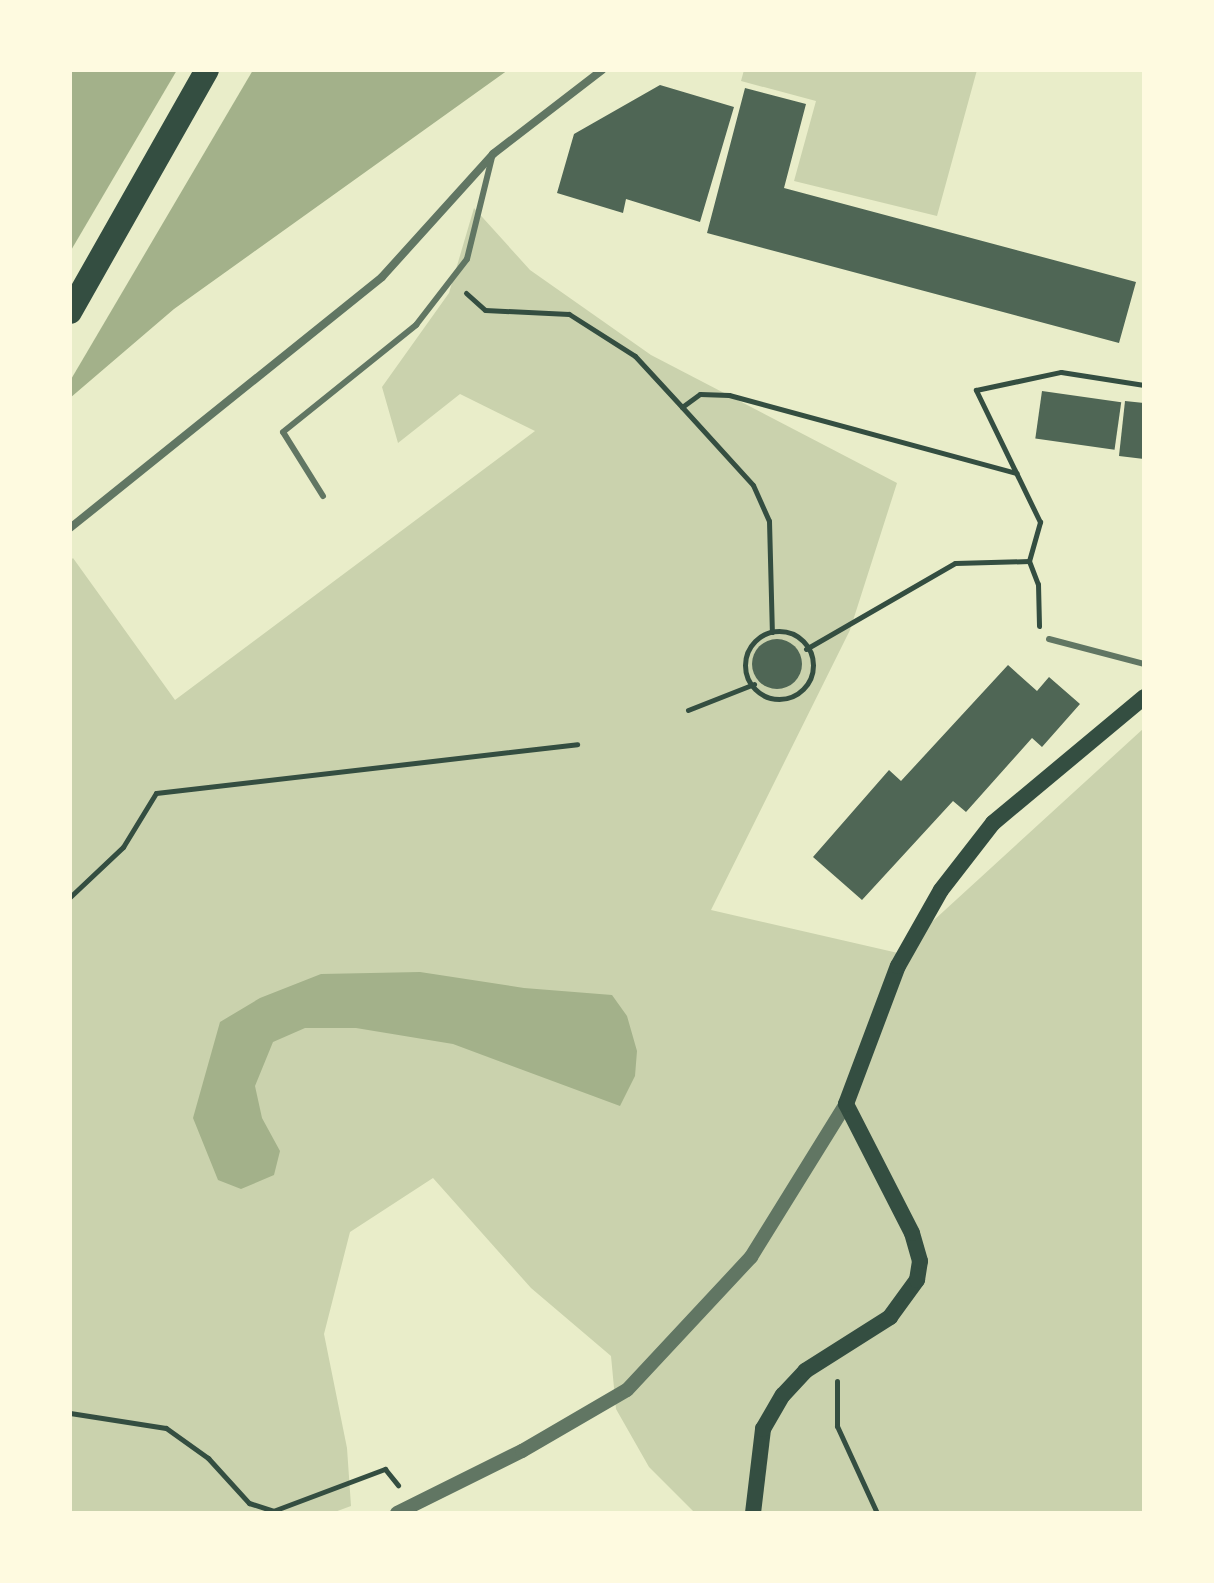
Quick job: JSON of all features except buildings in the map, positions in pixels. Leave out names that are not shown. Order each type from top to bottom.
[{"type":"highway","points":[[70,312],[207,70]]},
{"type":"main road","points":[[753,1513],[763,1429],[783,1395],[805,1371],[890,1317],[917,1280],[920,1261],[912,1233],[846,1104],[898,966],[941,890],[993,823],[1144,697]]},
{"type":"street","points":[[70,528],[382,277],[493,154],[602,70]]},
{"type":"street","points":[[397,1513],[627,1390],[751,1257],[846,1104]]},
{"type":"lane","points":[[323,496],[283,432],[416,325],[467,259],[493,154]]},
{"type":"lane","points":[[1049,639],[1144,664]]},
{"type":"path","points":[[451,279],[485,310],[569,314],[611,337],[682,407],[753,485],[769,521],[772,632]]},
{"type":"path","points":[[1035,621],[1038,584],[1029,561],[1040,522],[976,390],[1061,372],[1144,385]]},
{"type":"path","points":[[682,407],[700,394],[729,395],[1017,473]]},
{"type":"path","points":[[806,649],[955,563],[1029,561]]},
{"type":"path","points":[[772,632],[798,637],[806,649],[812,671],[799,693],[775,700],[746,675],[746,653],[772,632]]},
{"type":"path","points":[[688,710],[754,684]]},
{"type":"path","points":[[70,897],[123,847],[156,793],[577,744]]},
{"type":"path","points":[[841,1366],[834,1391],[837,1426],[877,1513]]},
{"type":"path","points":[[70,1413],[166,1428],[208,1458],[249,1503],[273,1511],[385,1469],[414,1505]]},
{"type":"shaded area","points":[[70,70],[508,70],[174,309],[70,398]]},
{"type":"shaded area","points":[[744,70],[977,70],[937,216],[794,181],[816,101],[741,81]]},
{"type":"shaded area","points":[[474,208],[530,270],[651,355],[897,483],[850,630],[711,910],[898,953],[1144,728],[1144,1513],[695,1513],[649,1467],[616,1409],[611,1356],[531,1288],[433,1178],[350,1232],[324,1334],[347,1448],[351,1506],[332,1513],[70,1513],[70,561],[73,558],[175,700],[535,431],[460,394],[398,443],[382,387],[449,293]]},
{"type":"shaded area","points":[[420,972],[524,988],[612,995],[627,1016],[637,1051],[635,1076],[620,1106],[453,1044],[356,1028],[305,1028],[273,1042],[255,1086],[262,1118],[280,1151],[274,1175],[241,1189],[218,1180],[193,1118],[220,1022],[260,998],[321,974]]},
{"type":"pier","points":[[177,70],[253,70],[70,381],[70,252]]}]
